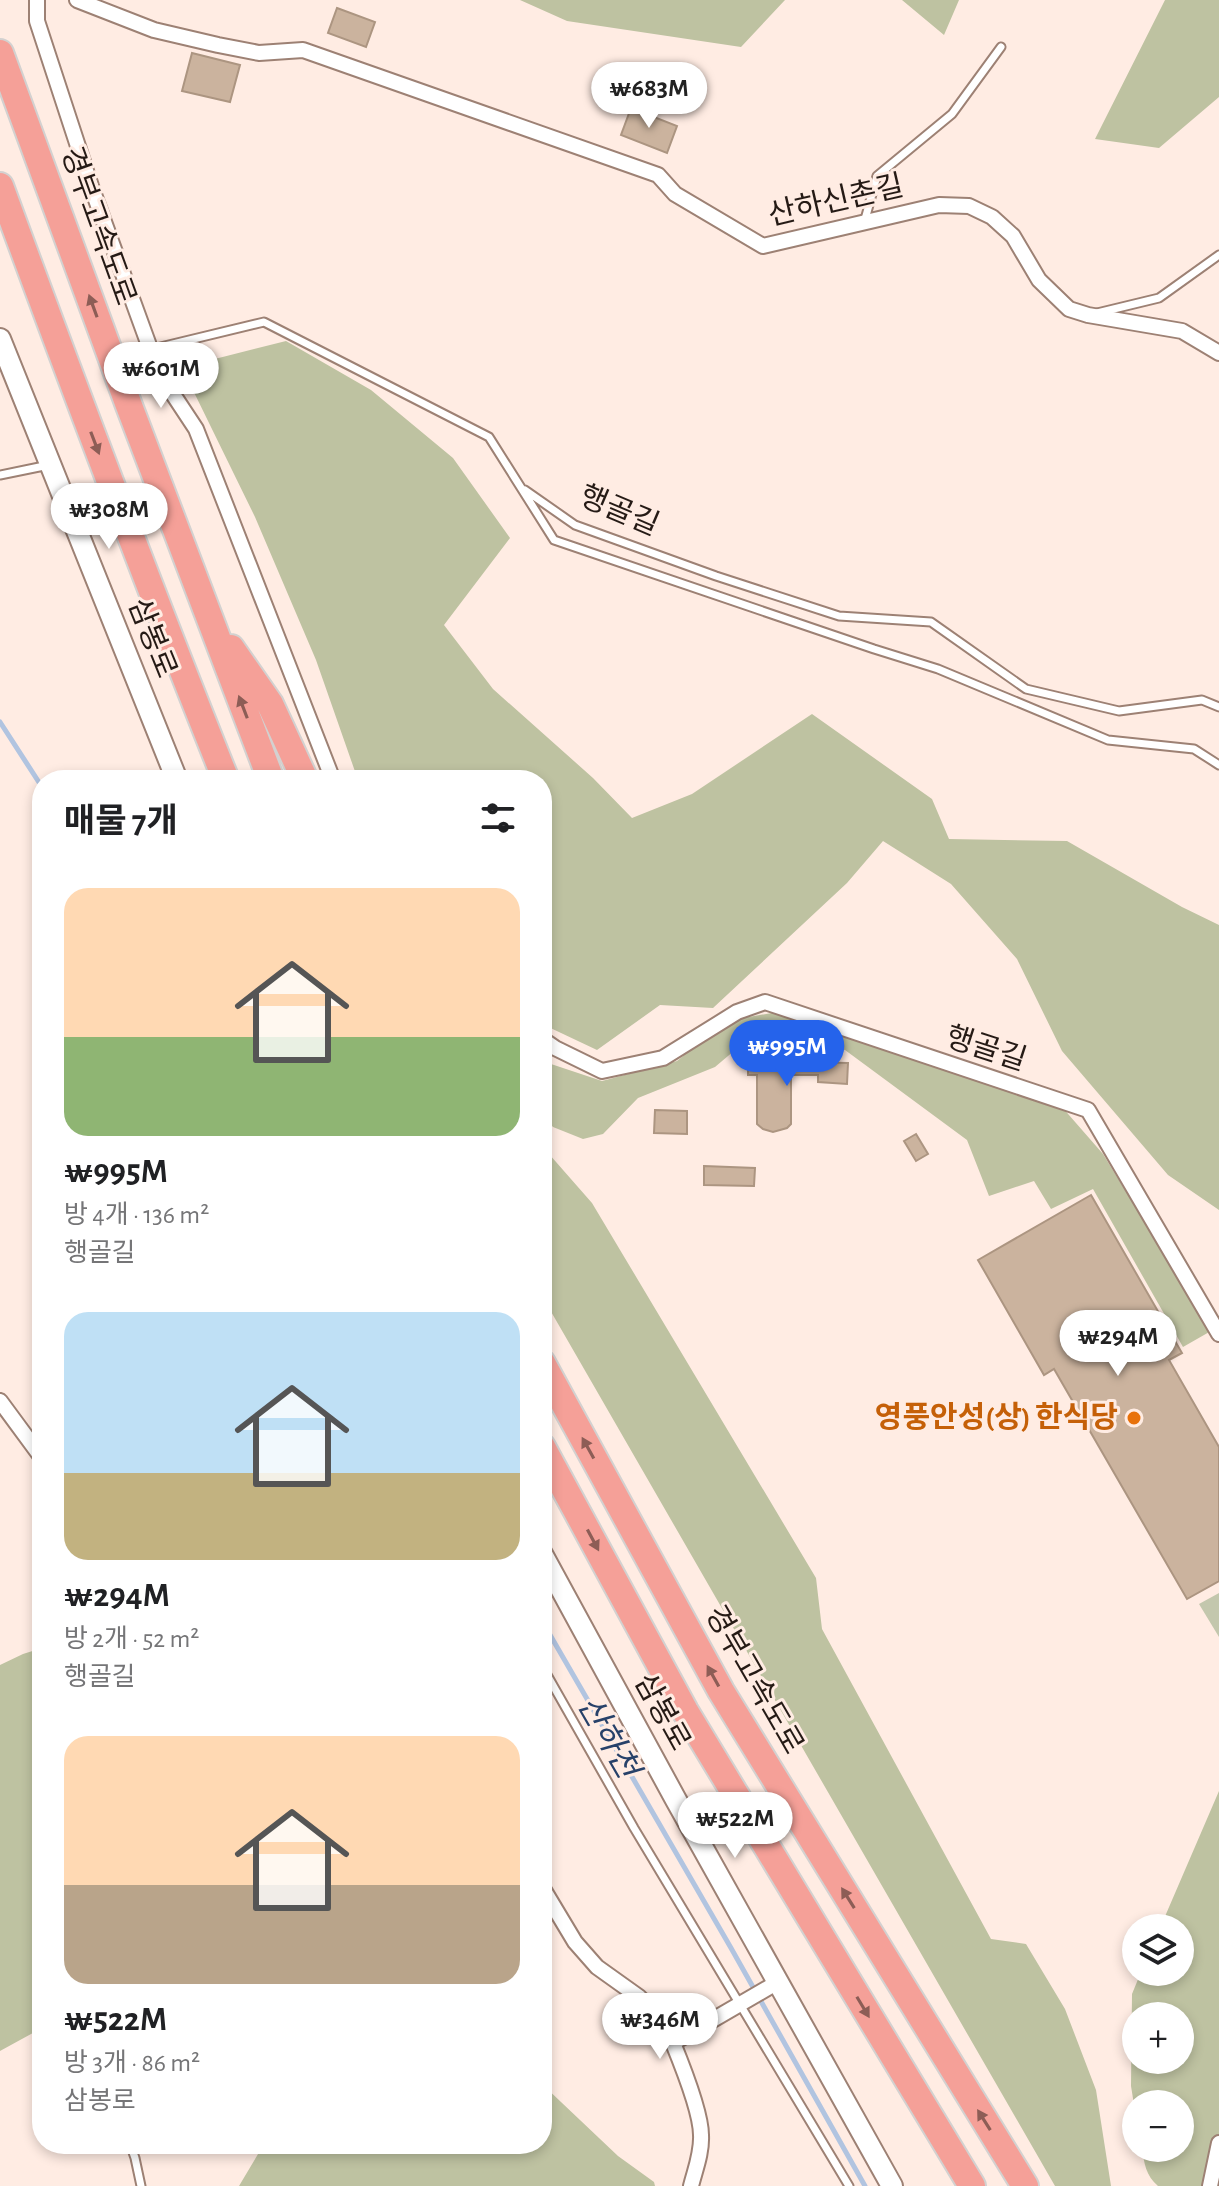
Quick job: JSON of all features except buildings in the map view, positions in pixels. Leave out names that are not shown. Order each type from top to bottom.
[{"type":"highway","name":"경부고속도로","points":[[0,53],[206,613],[267,770]]},
{"type":"highway","points":[[0,186],[114,495],[222,770]]},
{"type":"highway","points":[[206,613],[270,704],[300,770]]},
{"type":"highway","name":"경부고속도로","points":[[552,1381],[721,1691],[1025,2186]]},
{"type":"highway","points":[[552,1465],[685,1711],[972,2186]]},
{"type":"main road","name":"삼봉로","points":[[0,339],[173,770]]},
{"type":"main road","name":"삼봉로","points":[[552,1572],[892,2186]]},
{"type":"street","points":[[37,0],[37,21],[76,141],[159,373],[196,429],[329,770]]},
{"type":"street","name":"산하신촌길","points":[[77,0],[154,30],[218,45],[259,53],[303,50],[658,175],[675,194],[763,246],[939,205],[969,206],[992,217],[1013,236],[1039,280],[1069,309],[1182,331],[1219,353]]},
{"type":"street","name":"행골길","points":[[552,1046],[602,1071],[663,1058],[737,1012],[765,1002],[1088,1110],[1219,1334]]},
{"type":"street","points":[[0,1401],[32,1444]]},
{"type":"street","points":[[552,1904],[575,1942],[597,1967],[652,2010],[673,2043],[701,2125],[699,2157],[691,2186]]},
{"type":"street","points":[[673,2043],[778,1982]]},
{"type":"street","points":[[1210,2186],[1219,2143]]},
{"type":"lane","points":[[864,223],[877,176],[952,114],[1001,47]]},
{"type":"lane","points":[[1088,315],[1159,298],[1219,255]]},
{"type":"lane","name":"행골길","points":[[152,349],[264,322],[489,437],[520,486],[575,525],[730,581],[839,616],[931,622],[1026,689],[1119,711],[1202,700],[1219,707]]},
{"type":"lane","points":[[0,475],[50,465]]},
{"type":"lane","points":[[520,486],[554,540],[938,669],[1108,740],[1194,749],[1219,765]]},
{"type":"lane","points":[[552,1683],[849,2186]]},
{"type":"lane","points":[[134,2154],[141,2186]]},
{"type":"green space","points":[[520,0],[785,0],[741,47],[567,21]]},
{"type":"green space","points":[[902,0],[959,0],[944,35]]},
{"type":"green space","points":[[1165,0],[1219,0],[1219,97],[1159,148],[1095,139]]},
{"type":"green space","points":[[286,341],[371,390],[453,458],[510,538],[444,625],[493,689],[593,778],[632,818],[692,794],[812,714],[932,799],[949,839],[1067,841],[1219,925],[1219,1210],[1168,1175],[1062,1051],[1017,959],[951,884],[883,841],[847,883],[713,1008],[660,1005],[597,1050],[552,1029],[552,770],[354,770],[316,660],[255,517],[187,378],[203,362]]},
{"type":"green space","points":[[783,1011],[1062,1107],[1103,1154],[1211,1331],[1183,1347],[1093,1189],[1051,1209],[1034,1181],[989,1196],[967,1140],[845,1050],[754,1034],[715,1067],[638,1098],[603,1134],[583,1139],[552,1126],[552,1064],[602,1081],[677,1061],[737,1012],[737,1019]]},
{"type":"green space","points":[[552,1157],[592,1203],[816,1578],[822,1629],[991,1939],[1026,1944],[1065,2009],[1096,2090],[1111,2186],[1055,2186],[552,1313]]},
{"type":"green space","points":[[1219,1593],[1219,1637],[1199,1604]]},
{"type":"green space","points":[[32,1651],[32,2033],[0,2051],[0,1665]]},
{"type":"green space","points":[[1219,1791],[1219,2186],[1158,2186],[1151,2178],[1145,2162],[1194,2162],[1194,2090],[1132,2090],[1131,2074],[1194,2074],[1194,2002],[1132,2002],[1135,1986],[1194,1986],[1194,1914],[1166,1914]]},
{"type":"green space","points":[[552,2093],[618,2156],[654,2182],[655,2186],[239,2186],[258,2154],[552,2154]]},
{"type":"waterway","name":"산하천","points":[[0,722],[32,772]]},
{"type":"waterway","name":"산하천","points":[[552,1638],[865,2186]]},
{"type":"place","name":"영풍안성(상) 한식당","points":[[1134,1418]]}]
